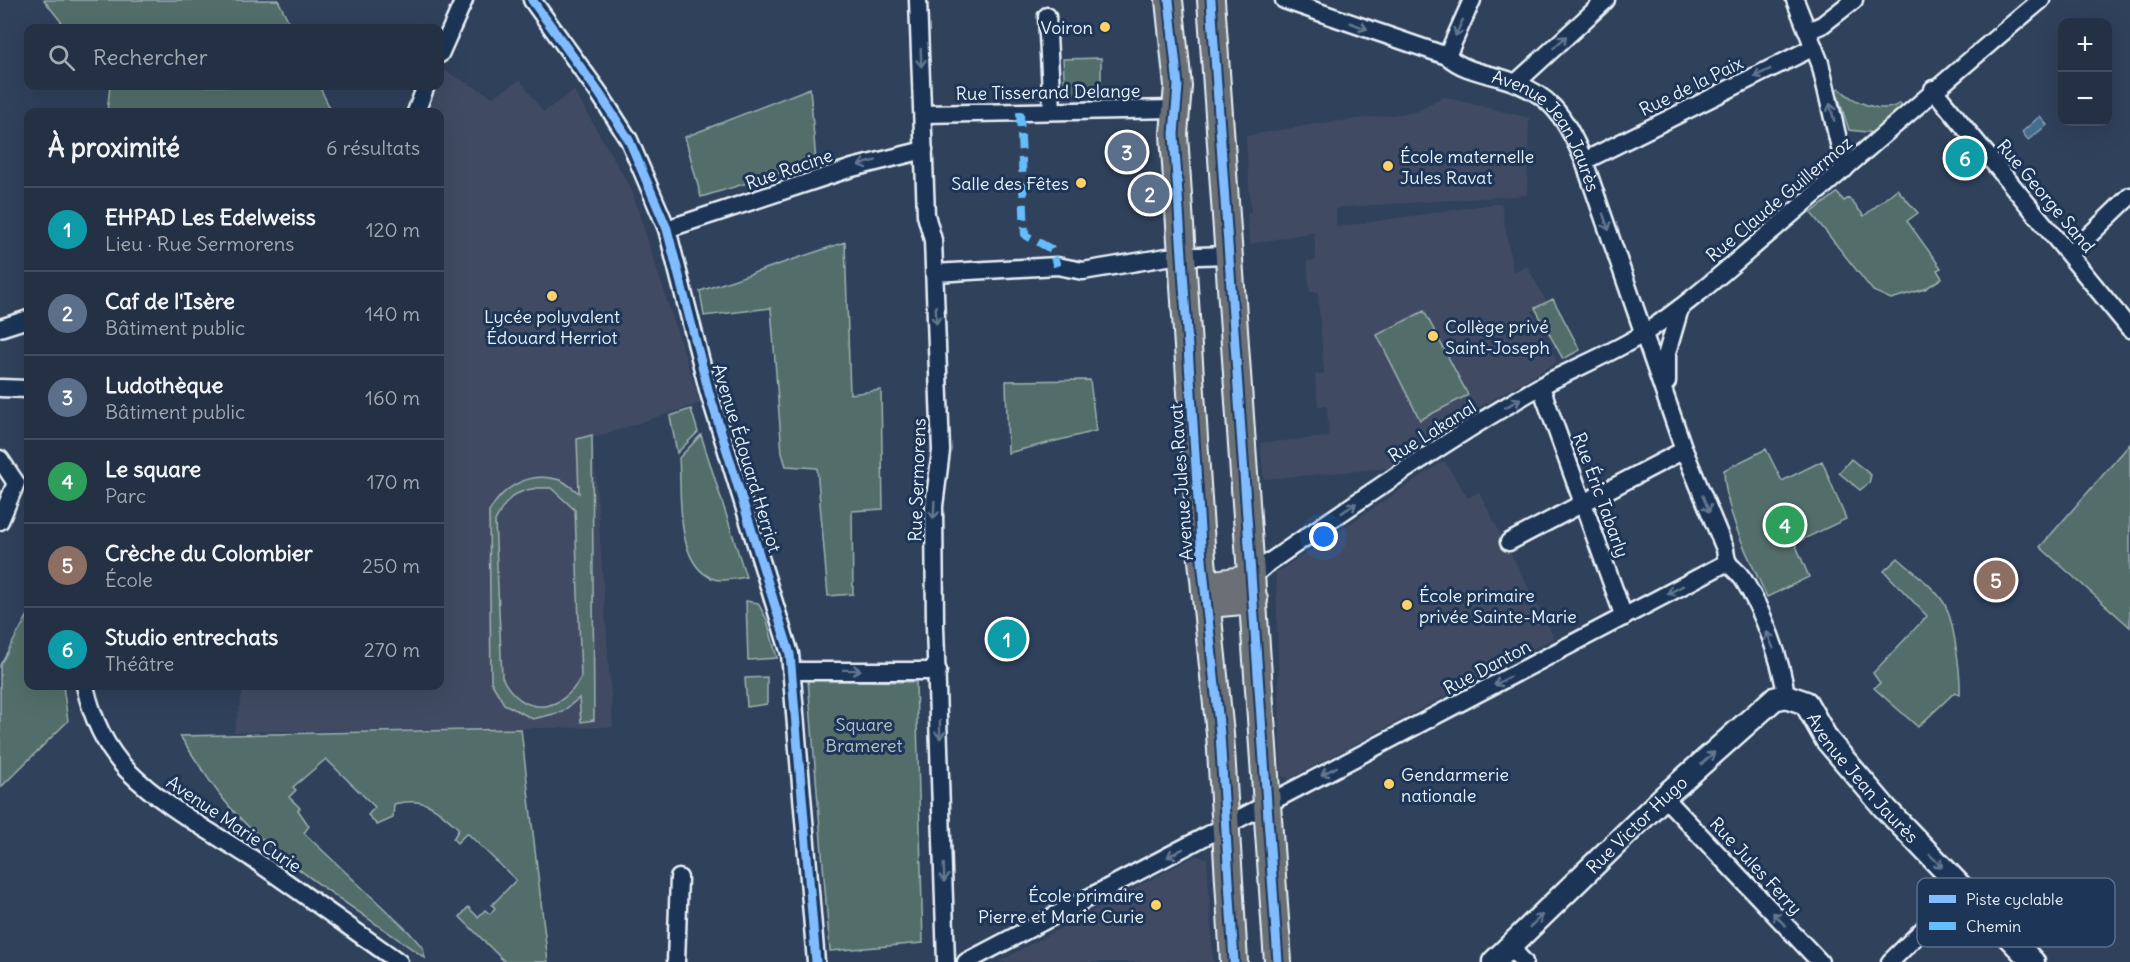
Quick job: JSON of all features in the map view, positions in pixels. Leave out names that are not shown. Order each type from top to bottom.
[{"type":"main road","name":"Avenue Jules Ravat","points":[[1171,2],[1178,86],[1174,109],[1202,560],[1208,595],[1234,962]]},
{"type":"main road","points":[[1208,6],[1229,255],[1278,962]]},
{"type":"main road","points":[[1208,595],[1252,589]]},
{"type":"main road","name":"Rue Victor Hugo","points":[[1509,957],[1664,796],[1774,699],[1786,696]]},
{"type":"main road","name":"Avenue Jean Jaurès","points":[[1786,696],[1806,703],[1827,740],[1885,808],[1953,878]]},
{"type":"main road","name":"Avenue Jean Jaurès","points":[[2019,947],[2033,962]]},
{"type":"street","points":[[444,45],[464,0]]},
{"type":"street","name":"Avenue Édouard Herriot","points":[[532,0],[599,93],[629,140],[667,229],[709,393],[772,595],[793,671],[816,962]]},
{"type":"street","name":"Rue Sermorens","points":[[918,0],[926,215],[933,240],[935,273],[940,451],[934,506],[935,626],[939,671],[946,962]]},
{"type":"street","name":"Avenue Jean Jaurès","points":[[1284,0],[1305,5],[1447,56],[1460,67],[1517,82],[1537,93],[1558,109],[1570,128],[1584,161],[1646,333],[1684,450],[1725,549],[1726,563],[1743,579],[1761,616],[1784,678],[1786,696]]},
{"type":"street","points":[[1447,56],[1472,0]]},
{"type":"street","points":[[1517,82],[1606,0]]},
{"type":"street","points":[[1795,0],[1811,39],[1845,169]]},
{"type":"street","name":"Rue de la Paix","points":[[1584,161],[1811,39],[1822,25],[1854,0]]},
{"type":"street","name":"Rue Claude Guillermoz","points":[[1646,333],[1680,308],[1919,107],[1933,89],[1951,77],[2030,3]]},
{"type":"street","points":[[1047,16],[1052,111]]},
{"type":"street","name":"Rue George Sand","points":[[1933,89],[2130,328]]},
{"type":"street","points":[[418,108],[424,90]]},
{"type":"street","name":"Rue Tisserand Delange","points":[[923,114],[1174,109]]},
{"type":"street","name":"Rue Racine","points":[[667,229],[852,168],[924,150]]},
{"type":"street","points":[[2070,254],[2130,196]]},
{"type":"street","points":[[935,273],[1057,266],[1083,271],[1184,257],[1229,255]]},
{"type":"street","name":"Avenue Jean Jaurès","points":[[1669,404],[1667,353],[1680,308]]},
{"type":"street","points":[[0,327],[24,320]]},
{"type":"street","name":"Rue Lakanal","points":[[1252,589],[1268,562],[1368,495],[1541,387],[1646,333]]},
{"type":"street","name":"Rue Éric Tabarly","points":[[1541,387],[1624,617]]},
{"type":"street","points":[[0,388],[24,389]]},
{"type":"street","points":[[1509,542],[1684,450]]},
{"type":"street","points":[[0,459],[16,483],[0,521]]},
{"type":"street","name":"Rue Danton","points":[[966,962],[1726,563]]},
{"type":"street","points":[[793,671],[939,671]]},
{"type":"street","name":"Avenue Marie Curie","points":[[87,690],[90,710],[105,742],[126,769],[158,798],[255,861],[399,962]]},
{"type":"street","name":"Rue Jules Ferry","points":[[1664,796],[1820,962]]},
{"type":"street","points":[[676,962],[679,878]]},
{"type":"street","points":[[1890,962],[1917,935]]},
{"type":"shaded area","name":"Lycée polyvalent Édouard Herriot","points":[[444,71],[493,97],[520,80],[543,112],[574,91],[631,189],[700,403],[593,438],[613,727],[234,732],[243,690],[444,690],[444,108],[430,108],[436,90],[444,90]]},
{"type":"shaded area","name":"Collège privé Saint-Joseph","points":[[1444,97],[1529,118],[1527,195],[1343,207],[1336,209],[1336,227],[1501,203],[1513,272],[1527,266],[1547,303],[1532,311],[1557,362],[1465,415],[1389,468],[1264,479],[1260,443],[1329,437],[1327,406],[1318,406],[1315,375],[1324,373],[1318,292],[1310,292],[1307,261],[1316,260],[1314,232],[1250,244],[1247,214],[1251,213],[1246,136],[1316,124],[1416,112]]},
{"type":"shaded area","points":[[2040,116],[2047,125],[2028,140],[2022,132]]},
{"type":"shaded area","name":"École primaire privée Sainte-Marie","points":[[1444,461],[1468,498],[1479,492],[1554,638],[1289,779],[1281,775],[1276,573]]},
{"type":"shaded area","name":"École primaire Pierre et Marie Curie","points":[[1195,856],[1207,858],[1213,962],[998,962]]},
{"type":"green space","points":[[44,0],[278,0],[290,24],[63,24]]},
{"type":"green space","points":[[1101,58],[1101,94],[1065,94],[1063,59]]},
{"type":"green space","points":[[810,88],[816,162],[701,197],[685,137]]},
{"type":"green space","points":[[1839,88],[1851,98],[1868,105],[1885,108],[1900,103],[1903,107],[1875,133],[1849,130],[1836,90]]},
{"type":"green space","points":[[110,90],[321,90],[330,108],[107,108]]},
{"type":"green space","points":[[1897,189],[1918,213],[1907,221],[1941,268],[1937,270],[1942,278],[1925,289],[1891,299],[1873,291],[1811,213],[1837,193],[1844,201],[1849,198],[1864,216]]},
{"type":"green space","points":[[845,242],[850,394],[881,390],[883,509],[852,511],[853,594],[828,596],[817,468],[786,466],[782,453],[771,308],[704,316],[700,291]]},
{"type":"green space","points":[[1553,299],[1580,350],[1563,359],[1535,308]]},
{"type":"green space","points":[[1424,311],[1468,395],[1420,420],[1377,335]]},
{"type":"green space","points":[[1090,380],[1096,431],[1008,453],[1006,381]]},
{"type":"green space","points":[[691,409],[698,432],[677,453],[670,416]]},
{"type":"green space","points":[[592,435],[594,720],[581,722],[579,698],[562,712],[533,719],[504,704],[491,682],[489,512],[510,488],[528,479],[560,480],[579,493],[577,439]],"holes":[[[551,488],[575,510],[581,677],[573,690],[563,699],[541,706],[530,705],[520,699],[510,690],[502,677],[495,521],[503,507],[516,494],[529,489]]]},
{"type":"green space","points":[[701,435],[746,577],[714,579],[701,571],[692,559],[686,544],[681,508],[679,458]]},
{"type":"green space","points":[[2130,444],[2130,627],[2040,547]]},
{"type":"green space","points":[[1766,449],[1782,481],[1822,461],[1846,519],[1795,543],[1809,577],[1767,597],[1733,519],[1725,486],[1724,470]]},
{"type":"green space","points":[[1851,459],[1871,475],[1869,483],[1860,490],[1839,473]]},
{"type":"green space","points":[[1898,558],[1927,583],[1942,600],[1950,618],[1958,661],[1960,695],[1955,692],[1918,727],[1874,688],[1880,683],[1873,673],[1927,616],[1884,571]]},
{"type":"green space","points":[[746,601],[758,603],[767,620],[777,658],[748,660]]},
{"type":"green space","points":[[24,622],[24,690],[64,690],[68,721],[0,788],[0,665]]},
{"type":"green space","points":[[767,677],[767,704],[747,707],[745,678]]},
{"type":"green space","name":"Square Brameret","points":[[808,680],[916,682],[923,943],[830,951]]},
{"type":"green space","points":[[521,729],[548,962],[505,962],[460,917],[468,907],[478,917],[485,910],[490,914],[495,908],[492,905],[516,880],[467,833],[457,843],[453,839],[459,829],[437,810],[423,803],[394,804],[393,818],[377,825],[368,815],[375,807],[326,759],[293,787],[296,790],[289,797],[300,808],[298,810],[309,826],[304,833],[409,932],[423,948],[425,958],[302,872],[256,834],[220,795],[180,736]]},
{"type":"marked path","points":[[1020,112],[1025,235],[1051,249],[1057,266]]},
{"type":"cycle path","points":[[532,0],[599,93],[629,140],[667,229],[709,393],[790,654],[816,962]]},
{"type":"cycle path","points":[[1169,0],[1178,86],[1174,134],[1202,560],[1220,734],[1234,962]]},
{"type":"cycle path","points":[[1211,0],[1278,962]]},
{"type":"place","name":"Voiron","points":[[1105,27]]},
{"type":"place","name":"Ludothèque","points":[[1127,152]]},
{"type":"place","name":"Studio entrechats","points":[[1965,158]]},
{"type":"place","name":"École maternelle Jules Ravat","points":[[1388,166]]},
{"type":"place","name":"Salle des Fêtes","points":[[1081,183]]},
{"type":"place","name":"Caf de l'Isère","points":[[1150,194]]},
{"type":"place","name":"Lycée polyvalent Édouard Herriot","points":[[552,296]]},
{"type":"place","name":"Collège privé Saint-Joseph","points":[[1433,336]]},
{"type":"place","name":"Le square","points":[[1785,525]]},
{"type":"place","name":"Crèche du Colombier","points":[[1996,580]]},
{"type":"place","name":"École primaire privée Sainte-Marie","points":[[1407,605]]},
{"type":"place","name":"EHPAD Les Edelweiss","points":[[1007,639]]},
{"type":"place","name":"Gendarmerie nationale","points":[[1389,784]]},
{"type":"place","name":"École primaire Pierre et Marie Curie","points":[[1156,905]]}]
